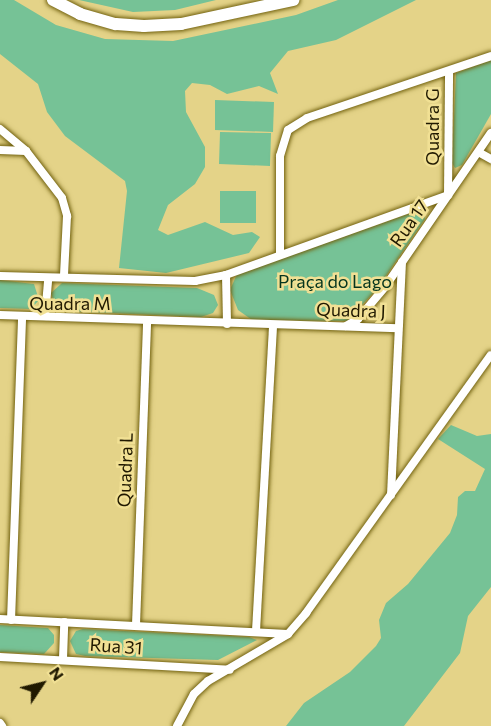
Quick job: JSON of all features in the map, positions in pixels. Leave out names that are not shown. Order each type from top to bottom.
[{"type":"street","points":[[53,0],[81,14],[116,24],[144,26],[181,24],[293,0]]},
{"type":"street","points":[[449,70],[491,56]]},
{"type":"street","name":"Quadra G","points":[[280,253],[280,156],[288,130],[307,118],[449,70],[448,195]]},
{"type":"street","name":"Quadra M","points":[[0,129],[26,151],[62,198],[67,216],[64,276]]},
{"type":"street","name":"Rua 17","points":[[346,326],[364,312],[402,262],[480,153],[491,133]]},
{"type":"street","points":[[0,150],[26,151]]},
{"type":"street","points":[[480,153],[491,159]]},
{"type":"street","points":[[280,253],[448,195]]},
{"type":"street","name":"Quadra M","points":[[0,276],[48,279],[64,276],[160,283],[225,274],[280,253]]},
{"type":"street","points":[[398,328],[402,262]]},
{"type":"street","points":[[225,274],[227,324]]},
{"type":"street","points":[[45,316],[48,279]]},
{"type":"street","points":[[0,315],[22,316]]},
{"type":"street","name":"Quadra M","points":[[10,620],[22,316],[147,322]]},
{"type":"street","points":[[147,322],[273,325],[256,631]]},
{"type":"street","name":"Quadra L","points":[[136,625],[147,322]]},
{"type":"street","name":"Quadra J","points":[[273,325],[398,328],[391,495]]},
{"type":"street","points":[[177,726],[194,694],[288,634],[491,355]]},
{"type":"street","points":[[0,619],[288,634]]},
{"type":"street","points":[[63,658],[64,622]]},
{"type":"street","name":"Rua 31","points":[[0,657],[63,658],[230,670]]},
{"type":"green space","points":[[0,0],[14,0],[56,25],[105,39],[173,41],[296,15],[338,0],[416,0],[336,40],[288,51],[270,73],[278,94],[259,86],[227,94],[210,85],[192,83],[185,91],[186,112],[205,147],[205,167],[195,184],[168,205],[158,230],[168,235],[205,222],[233,235],[252,232],[260,237],[249,253],[166,273],[119,268],[127,191],[125,181],[65,136],[47,112],[38,84],[0,54]]},
{"type":"green space","points":[[79,0],[216,0],[175,10],[133,12]]},
{"type":"green space","points":[[491,60],[491,114],[462,165],[455,168],[452,163],[456,73]]},
{"type":"green space","points":[[215,100],[274,102],[273,132],[215,130]]},
{"type":"green space","points":[[220,132],[271,133],[270,166],[219,164]]},
{"type":"green space","points":[[220,191],[256,191],[256,223],[220,223]]},
{"type":"green space","name":"Praça do Lago","points":[[417,211],[423,212],[425,219],[377,289],[347,321],[252,320],[238,310],[230,290],[237,274]]},
{"type":"green space","points":[[0,280],[34,284],[39,300],[31,309],[0,308]]},
{"type":"green space","points":[[62,283],[197,288],[214,295],[218,305],[213,313],[201,317],[62,311],[56,309],[51,293]]},
{"type":"green space","points":[[451,425],[477,436],[491,434],[491,587],[468,616],[460,653],[404,726],[286,726],[304,703],[350,672],[376,646],[381,638],[379,620],[386,603],[408,584],[450,533],[457,515],[458,497],[465,491],[475,491],[485,469],[438,439]]},
{"type":"green space","points":[[0,625],[48,628],[54,635],[54,643],[44,654],[0,652]]},
{"type":"green space","points":[[83,629],[249,637],[257,640],[218,660],[85,656],[76,654],[70,641],[76,631]]}]
